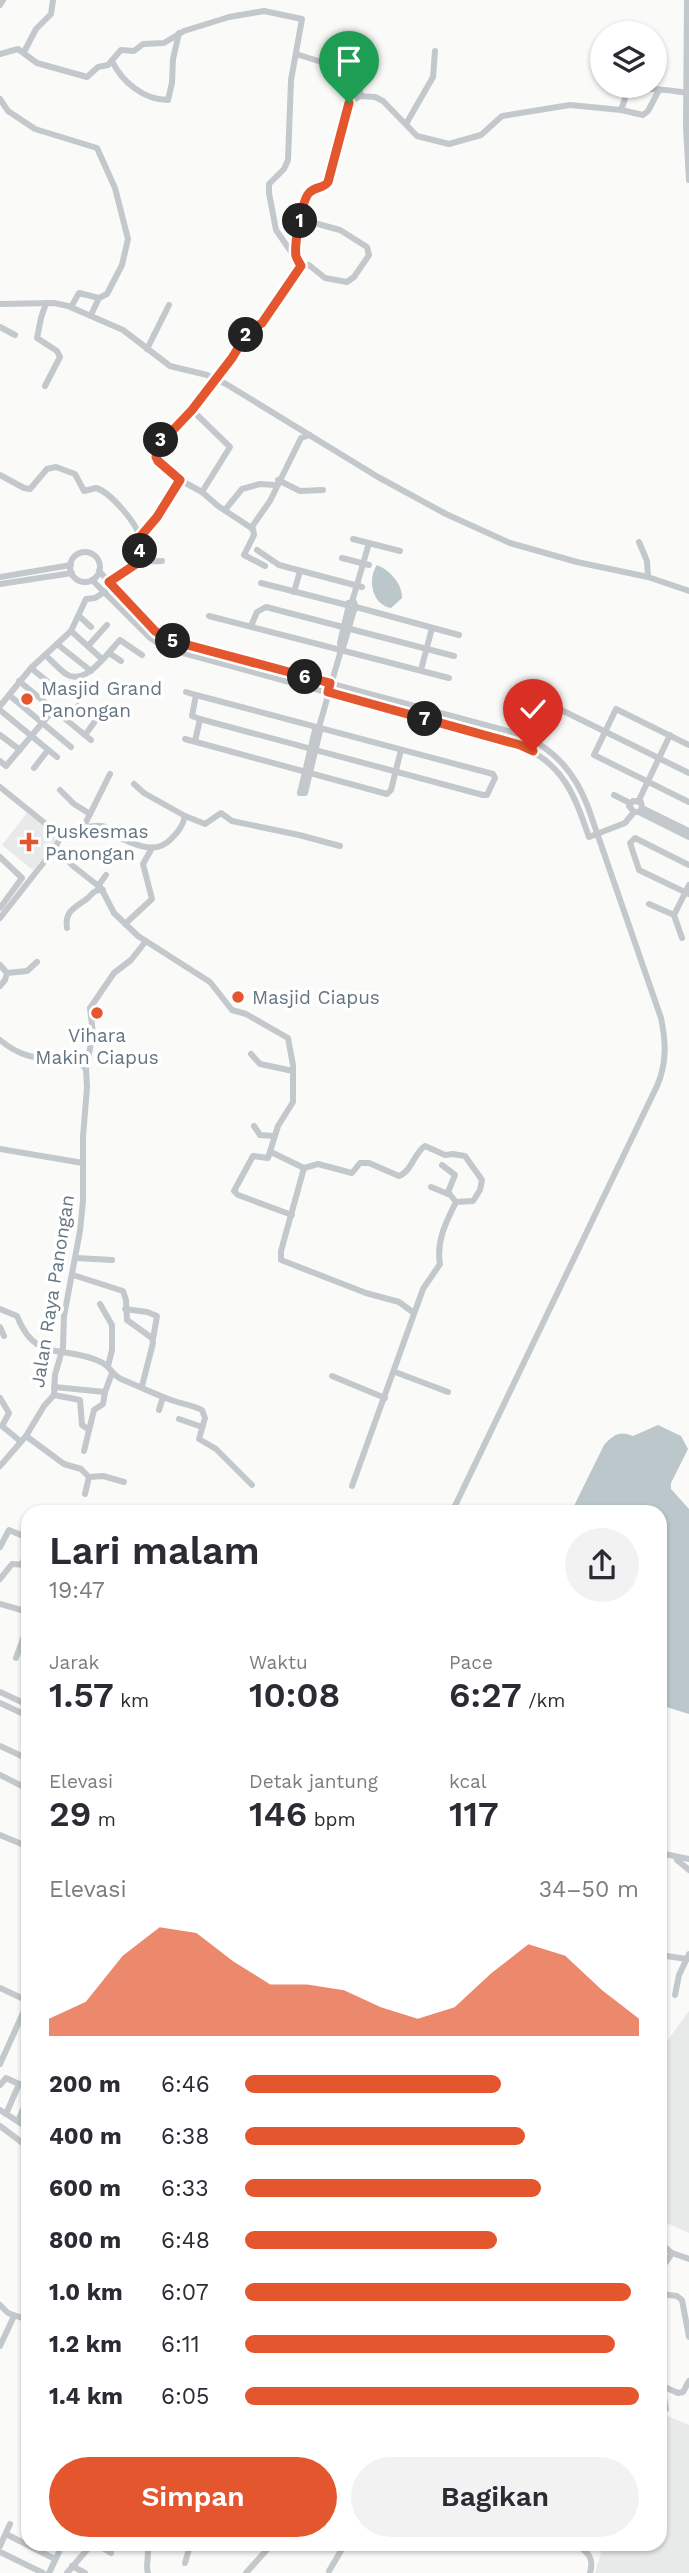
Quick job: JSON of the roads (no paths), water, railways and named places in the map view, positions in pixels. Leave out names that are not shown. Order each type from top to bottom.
[{"type":"street","points":[[0,5],[3,0]]},
{"type":"street","points":[[24,52],[36,29],[51,14],[53,0]]},
{"type":"street","points":[[687,0],[689,180]]},
{"type":"street","points":[[0,54],[16,48],[37,63],[85,77],[98,67],[106,66],[121,50],[134,51],[145,43],[164,43],[179,33],[229,16],[264,11],[302,19],[291,80],[288,160],[282,171],[271,181],[269,193],[276,230],[296,255],[301,266]]},
{"type":"street","points":[[112,61],[133,89],[168,100],[179,33]]},
{"type":"street","points":[[406,124],[433,77],[435,51]]},
{"type":"street","points":[[296,54],[341,68],[360,84],[360,96]]},
{"type":"street","points":[[667,91],[688,93]]},
{"type":"street","points":[[296,255],[302,208],[307,195],[310,191],[323,188],[328,182],[342,136],[346,109],[349,103],[360,96],[375,97],[383,101],[421,138],[455,144],[481,135],[502,116],[570,105],[643,114],[648,111],[655,98]]},
{"type":"street","points":[[621,110],[625,98]]},
{"type":"street","points":[[0,99],[8,111],[35,130],[91,144],[101,154],[115,188],[128,243],[125,256],[107,294],[99,298],[91,315]]},
{"type":"street","points":[[265,566],[244,555],[254,533],[251,528],[202,492],[180,480],[158,461],[155,452],[160,441],[192,410],[232,358],[248,332],[262,323],[301,266],[309,265],[325,278],[347,282],[354,277],[369,254],[367,247],[344,232],[318,224]]},
{"type":"street","points":[[71,307],[79,293],[99,298]]},
{"type":"street","points":[[45,386],[60,357],[57,351],[37,338],[47,303]]},
{"type":"street","points":[[0,304],[47,303],[71,307],[91,315],[123,330],[170,366],[215,378],[402,491],[454,518],[510,543],[577,562],[648,577],[689,591]]},
{"type":"street","points":[[147,349],[169,305]]},
{"type":"street","points":[[0,327],[15,335]]},
{"type":"street","points":[[192,410],[230,447],[202,492]]},
{"type":"street","points":[[251,528],[270,501],[301,438],[310,435]]},
{"type":"street","points":[[0,475],[30,489],[47,470],[53,467],[64,468],[77,477],[83,491],[96,488],[109,494],[140,537],[139,562]]},
{"type":"street","points":[[140,537],[157,517],[180,480]]},
{"type":"street","points":[[225,510],[242,489],[260,484],[277,483],[300,491],[323,490]]},
{"type":"street","points":[[353,539],[400,551]]},
{"type":"street","points":[[639,542],[647,561],[648,577]]},
{"type":"street","points":[[297,793],[305,793],[322,714],[341,650],[344,648],[346,628],[366,565],[369,543]]},
{"type":"street","points":[[257,550],[279,565],[360,586]]},
{"type":"street","points":[[71,569],[77,555],[89,553],[98,560],[99,572],[155,631],[169,640],[523,734],[562,761],[580,786],[661,1018],[666,1051],[660,1079],[455,1505]]},
{"type":"street","points":[[342,558],[366,565]]},
{"type":"street","points":[[109,582],[139,562],[162,561]]},
{"type":"street","points":[[0,577],[71,569]]},
{"type":"street","points":[[71,569],[80,580],[92,580],[106,591],[149,637],[165,648],[520,745],[533,751],[565,779],[589,837],[625,823],[638,811],[639,800],[670,736]]},
{"type":"street","points":[[0,584],[71,569]]},
{"type":"street","points":[[294,592],[300,571]]},
{"type":"street","points":[[92,580],[99,572]]},
{"type":"street","points":[[261,583],[459,635]]},
{"type":"street","points":[[57,757],[0,708],[19,681],[71,631],[86,600],[106,591]]},
{"type":"street","points":[[251,626],[257,611],[262,607],[454,656]]},
{"type":"street","points":[[79,616],[91,627]]},
{"type":"street","points":[[209,616],[449,678]]},
{"type":"street","points":[[88,646],[107,625]]},
{"type":"street","points":[[421,670],[432,628]]},
{"type":"street","points":[[71,631],[102,659]]},
{"type":"street","points":[[45,655],[69,676],[91,671],[122,639],[142,655]]},
{"type":"street","points":[[57,643],[91,671]]},
{"type":"street","points":[[109,653],[121,662]]},
{"type":"street","points":[[31,668],[53,686]]},
{"type":"street","points":[[19,681],[88,737],[96,720],[78,706]]},
{"type":"street","points":[[543,685],[538,699],[689,773]]},
{"type":"street","points":[[186,692],[494,776],[485,795],[313,750],[192,716],[196,695]]},
{"type":"street","points":[[9,695],[71,747]]},
{"type":"street","points":[[3,764],[20,750],[54,709]]},
{"type":"street","points":[[689,745],[616,709],[594,755],[689,802]]},
{"type":"street","points":[[195,741],[200,719]]},
{"type":"street","points":[[0,735],[20,750]]},
{"type":"street","points":[[185,738],[387,794],[391,790],[401,750]]},
{"type":"street","points":[[34,768],[48,750]]},
{"type":"street","points":[[83,828],[110,774]]},
{"type":"street","points":[[134,784],[144,793],[205,824],[217,814],[223,813],[232,821],[340,846]]},
{"type":"street","points":[[0,787],[60,838]]},
{"type":"street","points":[[60,790],[74,804],[90,814]]},
{"type":"street","points":[[614,795],[630,803],[639,800]]},
{"type":"street","points":[[630,803],[631,810],[689,834]]},
{"type":"street","points":[[0,918],[60,838],[83,828],[106,827],[142,847],[160,847],[170,841],[185,816]]},
{"type":"street","points":[[687,893],[639,870],[630,843],[635,838],[689,865]]},
{"type":"street","points":[[55,848],[100,888],[110,908],[146,942],[210,982],[232,1010],[288,1038],[293,1071],[293,1102],[281,1119],[271,1152],[266,1159],[253,1156],[235,1192],[292,1215]]},
{"type":"street","points":[[125,924],[152,899],[143,864],[152,848]]},
{"type":"street","points":[[0,857],[22,878],[0,908]]},
{"type":"street","points":[[67,928],[67,918],[72,908],[100,888],[106,875]]},
{"type":"street","points":[[674,915],[689,885]]},
{"type":"street","points":[[0,894],[7,899]]},
{"type":"street","points":[[649,904],[674,915],[682,938]]},
{"type":"street","name":"Jalan Raya Panongan","points":[[0,1466],[23,1438],[54,1391],[63,1347],[64,1316],[77,1258],[83,1201],[86,1069],[93,1033],[90,1008],[114,973],[131,960],[146,942]]},
{"type":"street","points":[[7,973],[27,971],[37,962]]},
{"type":"street","points":[[0,965],[7,973]]},
{"type":"street","points":[[0,986],[7,973]]},
{"type":"street","points":[[273,1040],[276,1032]]},
{"type":"street","points":[[0,1040],[23,1055],[77,1063],[86,1069]]},
{"type":"street","points":[[251,1054],[260,1064],[293,1071]]},
{"type":"street","points":[[254,1126],[260,1135],[274,1136]]},
{"type":"street","points":[[271,1152],[304,1168],[318,1164],[352,1173],[360,1163],[369,1163],[402,1176],[425,1146],[445,1156],[453,1154],[465,1157],[480,1176],[482,1184],[473,1201],[456,1202],[448,1194],[430,1187]]},
{"type":"street","points":[[0,1149],[83,1163]]},
{"type":"street","points":[[442,1165],[455,1175],[448,1194]]},
{"type":"street","points":[[304,1168],[280,1258],[366,1293],[399,1302],[414,1313]]},
{"type":"street","points":[[352,1486],[414,1313],[428,1280],[440,1264],[438,1254],[441,1232],[456,1202]]},
{"type":"street","points":[[77,1258],[112,1260]]},
{"type":"street","points":[[73,1275],[123,1291],[128,1322],[153,1339]]},
{"type":"street","points":[[100,1304],[112,1325],[112,1350],[108,1366]]},
{"type":"street","points":[[0,1309],[17,1316],[23,1332],[33,1343],[60,1352],[74,1353],[108,1366],[113,1373],[163,1397],[202,1410],[205,1418],[199,1439],[216,1449],[253,1485]]},
{"type":"street","points":[[125,1309],[157,1316],[142,1387]]},
{"type":"street","points":[[0,1326],[4,1336]]},
{"type":"street","points":[[395,1372],[448,1392]]},
{"type":"street","points":[[84,1451],[94,1410],[103,1404],[113,1373]]},
{"type":"street","points":[[332,1376],[385,1398]]},
{"type":"street","points":[[54,1391],[105,1392]]},
{"type":"street","points":[[54,1391],[80,1400],[82,1425],[88,1429]]},
{"type":"street","points":[[159,1410],[163,1397]]},
{"type":"street","points":[[0,1398],[9,1413],[2,1426],[64,1464],[81,1469],[89,1477],[103,1476],[124,1482]]},
{"type":"street","points":[[179,1419],[202,1427]]},
{"type":"street","points":[[85,1494],[89,1477]]},
{"type":"street","points":[[0,1547],[9,1530],[21,1535]]},
{"type":"street","points":[[0,1579],[12,1564],[21,1565]]},
{"type":"street","points":[[0,1604],[21,1610]]},
{"type":"street","points":[[16,1658],[21,1644]]},
{"type":"street","points":[[0,1692],[21,1702]]},
{"type":"street","points":[[0,1703],[21,1713]]},
{"type":"street","points":[[0,1746],[21,1756]]},
{"type":"street","points":[[0,1775],[21,1786]]},
{"type":"street","points":[[0,1835],[21,1844]]},
{"type":"street","points":[[667,1855],[689,1859]]},
{"type":"street","points":[[674,1857],[689,1870]]},
{"type":"street","points":[[667,1955],[688,1956],[679,1975],[676,1995]]},
{"type":"street","points":[[0,1988],[21,1998]]},
{"type":"street","points":[[0,2064],[21,2026]]},
{"type":"street","points":[[0,2085],[6,2078],[19,2084],[3,2112],[21,2123]]},
{"type":"street","points":[[18,2121],[21,2114]]},
{"type":"street","points":[[0,2126],[21,2142]]},
{"type":"street","points":[[667,2249],[689,2259]]},
{"type":"street","points":[[667,2260],[672,2253]]},
{"type":"street","points":[[667,2295],[677,2296],[682,2300],[689,2337]]},
{"type":"street","points":[[0,2305],[21,2318]]},
{"type":"street","points":[[0,2346],[14,2316]]},
{"type":"street","points":[[667,2388],[683,2392],[689,2381]]},
{"type":"street","points":[[0,2546],[10,2524]]},
{"type":"street","points":[[6,2534],[21,2540]]},
{"type":"street","points":[[47,2551],[57,2555],[49,2573]]},
{"type":"street","points":[[69,2570],[87,2551]]},
{"type":"street","points":[[107,2551],[111,2553]]},
{"type":"street","points":[[148,2573],[146,2567],[149,2551]]},
{"type":"street","points":[[185,2563],[189,2551]]},
{"type":"street","points":[[246,2573],[266,2551]]},
{"type":"street","points":[[329,2571],[341,2551]]},
{"type":"street","points":[[585,2551],[592,2558],[590,2573]]},
{"type":"street","points":[[0,2552],[43,2573]]},
{"type":"street","points":[[69,2570],[85,2573]]},
{"type":"place","name":"Masjid Grand Panongan","points":[[27,699]]},
{"type":"place","name":"Puskesmas Panongan","points":[[29,842]]},
{"type":"place","name":"Masjid Ciapus","points":[[238,997]]},
{"type":"place","name":"Vihara Makin Ciapus","points":[[97,1013]]}]
